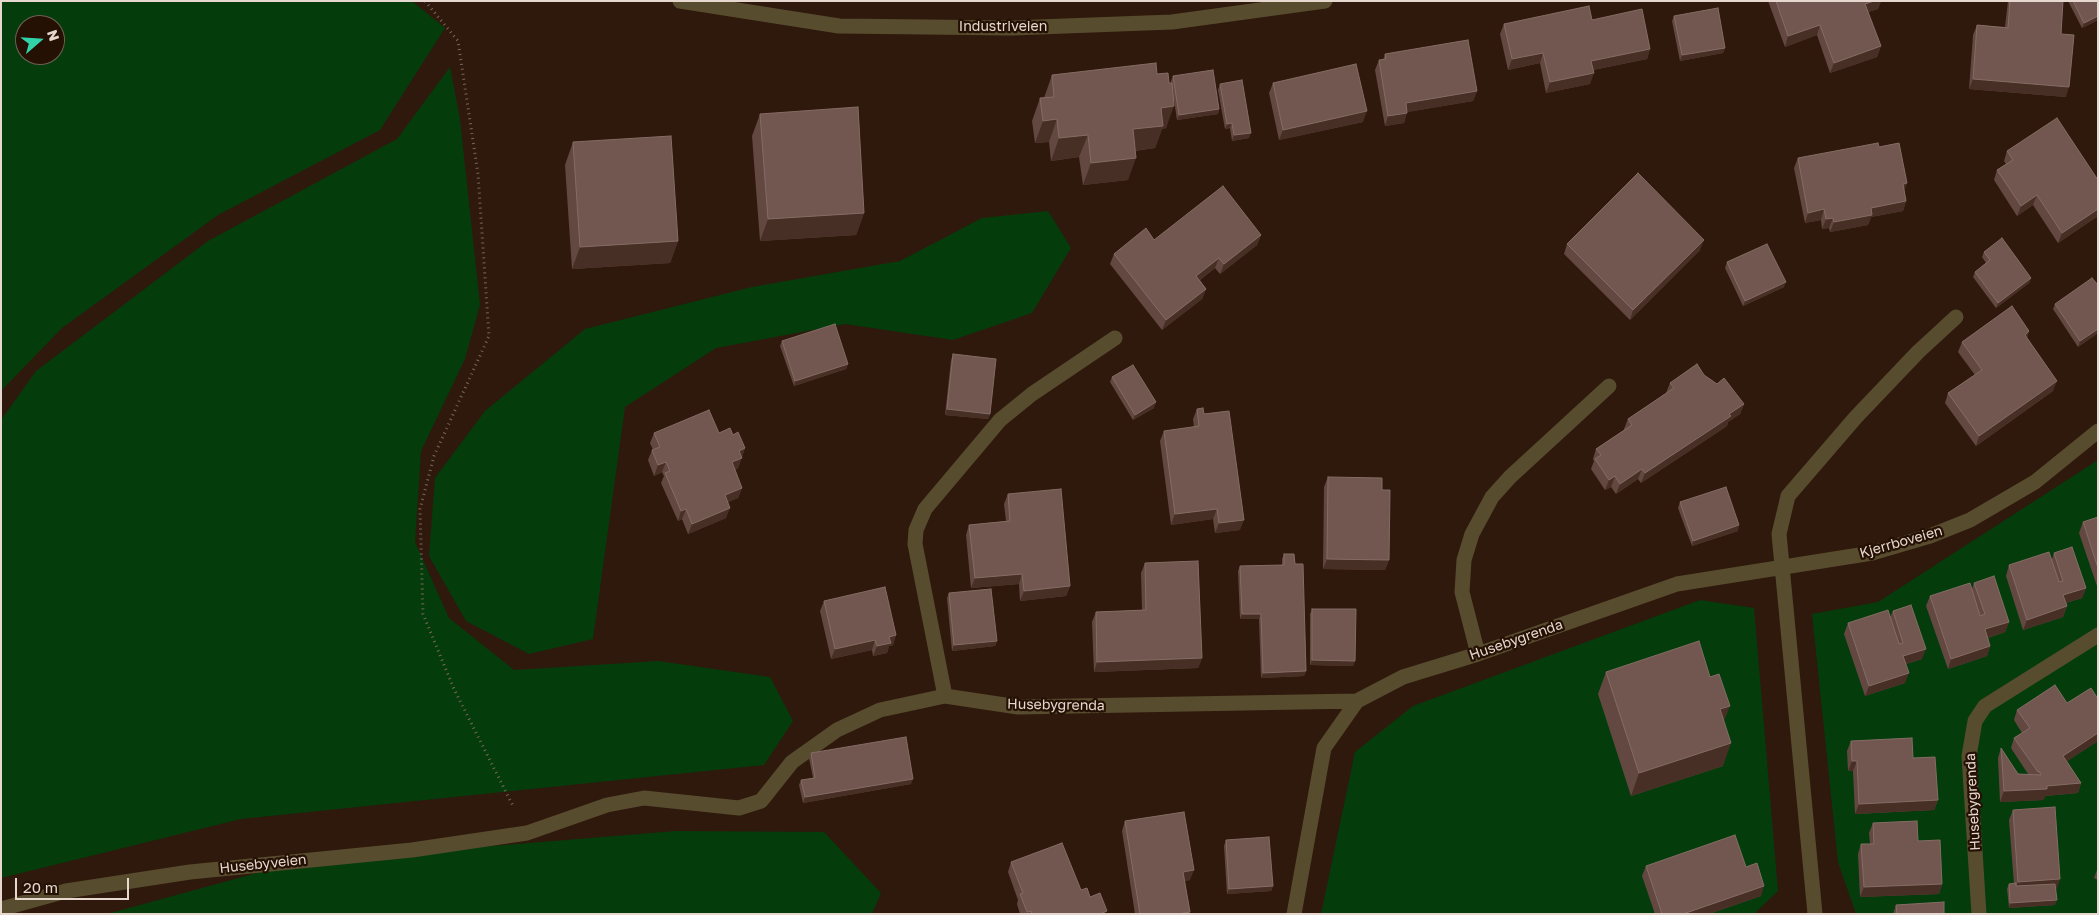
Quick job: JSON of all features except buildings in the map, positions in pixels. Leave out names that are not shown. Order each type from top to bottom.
[{"type":"street","name":"Industriveien","points":[[680,1],[839,26],[1012,28],[1172,22],[1326,1]]},
{"type":"street","points":[[1815,914],[1779,534],[1788,496],[1856,417],[1918,352],[1956,317]]},
{"type":"street","points":[[945,696],[916,544],[916,530],[925,509],[1000,420],[1032,394],[1115,338]]},
{"type":"street","points":[[1478,654],[1462,592],[1464,560],[1472,534],[1492,498],[1510,477],[1609,386]]},
{"type":"street","name":"Kjerrboveien","points":[[1677,584],[1872,553],[1930,536],[1970,520],[2035,482],[2098,431]]},
{"type":"street","name":"Husebygrenda","points":[[527,833],[606,805],[644,798],[738,808],[762,801],[792,762],[837,730],[880,710],[945,696],[1018,707],[1357,701],[1403,677],[1478,654],[1677,584]]},
{"type":"street","name":"Husebygrenda","points":[[1979,914],[1969,756],[1975,722],[1985,706],[2098,635]]},
{"type":"street","name":"Husebygrenda","points":[[1294,914],[1324,748],[1357,701]]},
{"type":"street","name":"Husebyveien","points":[[1,909],[66,891],[190,872],[412,850],[527,833]]},
{"type":"path","points":[[425,1],[458,41],[478,174],[489,336],[434,456],[420,509],[423,614],[454,689],[527,833]]},
{"type":"green space","points":[[1,1],[412,1],[445,28],[380,130],[218,215],[62,328],[1,391]]},
{"type":"green space","points":[[450,67],[460,119],[480,305],[465,359],[421,451],[415,542],[449,618],[514,670],[658,661],[770,677],[793,721],[764,765],[241,819],[1,878],[1,420],[36,371],[208,241],[397,139]]},
{"type":"green space","points":[[1048,211],[1071,248],[1032,313],[953,340],[845,324],[716,348],[625,407],[593,639],[529,654],[466,621],[429,556],[435,478],[485,411],[585,329],[752,287],[900,261],[982,218]]},
{"type":"green space","points":[[2098,460],[2098,914],[1856,914],[1838,862],[1812,614],[1878,602]]},
{"type":"green space","points":[[1700,600],[1754,608],[1778,891],[1754,914],[1321,914],[1355,752],[1413,706]]},
{"type":"green space","points":[[676,831],[824,832],[881,893],[872,914],[107,914],[297,862]]}]
